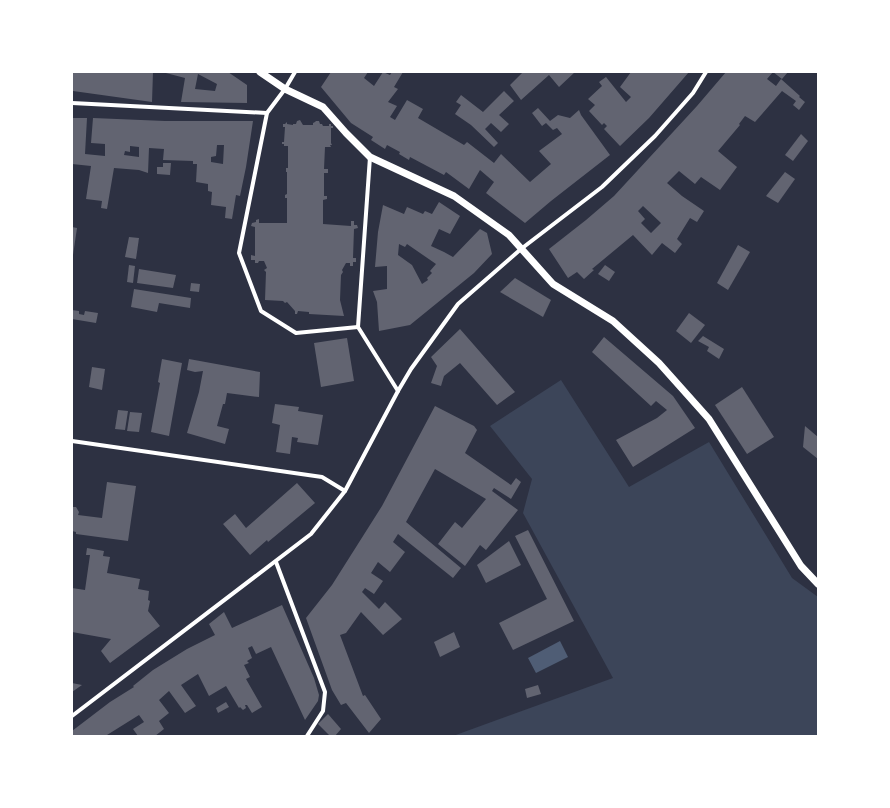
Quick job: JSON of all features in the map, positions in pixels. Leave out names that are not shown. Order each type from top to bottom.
[{"type":"street","points":[[260,72],[285,89],[323,107],[346,133],[370,156],[454,196],[509,235],[553,284],[613,321],[659,362],[709,418],[801,566],[818,584]]},
{"type":"street","points":[[295,72],[267,114],[239,253],[261,311],[296,333],[358,327]]},
{"type":"street","points":[[72,716],[311,534],[345,491],[411,368],[458,304],[522,248],[602,187],[655,136],[693,93],[706,72]]},
{"type":"street","points":[[72,103],[267,114]]},
{"type":"street","points":[[370,156],[358,327],[398,391]]},
{"type":"street","points":[[72,441],[322,477],[345,491]]},
{"type":"street","points":[[276,562],[325,692],[323,711],[306,736]]},
{"type":"shaded area","points":[[561,380],[629,487],[709,442],[792,578],[818,597],[818,736],[453,736],[613,678],[523,513],[532,479],[490,426]]},
{"type":"shaded area","points":[[560,641],[568,657],[536,673],[528,658]]},
{"type":"building","points":[[72,72],[153,72],[152,102],[73,91]]},
{"type":"building","points":[[162,72],[228,72],[247,85],[247,103],[181,102],[185,78]],"holes":[[[198,74],[217,84],[215,91],[195,89]]]},
{"type":"building","points":[[331,72],[368,72],[364,78],[374,86],[383,72],[390,75],[392,72],[403,72],[394,87],[398,89],[388,102],[397,106],[390,117],[395,120],[407,100],[423,109],[418,118],[464,145],[467,142],[494,163],[501,154],[530,182],[551,164],[539,151],[562,134],[557,128],[553,130],[546,123],[542,126],[532,113],[538,108],[550,121],[558,115],[570,118],[579,110],[610,155],[525,223],[486,193],[494,182],[480,170],[469,189],[446,172],[444,175],[410,157],[409,160],[399,154],[400,152],[387,145],[385,149],[371,140],[373,137],[351,123],[321,87]]},
{"type":"building","points":[[523,72],[575,72],[559,87],[549,75],[521,100],[510,85]]},
{"type":"building","points":[[631,72],[689,72],[649,118],[620,146],[604,129],[607,126],[604,123],[602,125],[589,111],[595,105],[588,99],[602,86],[599,82],[606,77],[626,102],[631,97],[620,87]]},
{"type":"building","points":[[726,72],[773,72],[767,79],[776,86],[781,79],[805,102],[799,110],[793,105],[796,101],[782,91],[755,122],[745,116],[739,124],[740,125],[718,151],[737,167],[720,190],[701,177],[695,184],[679,171],[667,183],[682,196],[704,211],[697,222],[690,218],[677,239],[682,244],[675,253],[662,243],[652,255],[633,235],[592,269],[594,270],[584,279],[577,272],[568,278],[549,249],[614,196],[697,106]],"holes":[[[643,206],[661,223],[651,233],[641,223],[645,219],[638,211]]]},
{"type":"building","points":[[773,72],[788,72],[782,79]]},
{"type":"building","points":[[504,91],[514,101],[499,115],[509,124],[501,132],[491,123],[485,129],[498,143],[494,147],[471,125],[455,114],[461,105],[456,102],[461,95],[483,112]]},
{"type":"building","points":[[72,118],[87,118],[85,154],[105,156],[105,144],[91,143],[93,118],[165,121],[253,121],[240,196],[236,195],[232,219],[225,218],[226,207],[211,205],[212,192],[208,191],[208,184],[196,182],[197,164],[193,164],[193,161],[163,160],[164,149],[149,148],[148,173],[139,170],[114,168],[107,209],[101,208],[102,201],[86,199],[91,166],[72,164]],"holes":[[[217,145],[224,145],[223,164],[211,162],[211,157],[216,156]],[[130,146],[139,147],[139,157],[124,155],[125,151],[130,152]]]},
{"type":"building","points":[[300,120],[303,125],[313,125],[316,121],[319,121],[323,126],[329,126],[329,124],[331,124],[331,126],[333,126],[333,128],[331,128],[332,145],[330,145],[331,147],[325,147],[324,169],[328,169],[328,173],[324,173],[324,196],[327,196],[327,199],[323,200],[323,224],[351,226],[351,221],[354,221],[354,225],[357,225],[358,228],[354,229],[353,258],[356,258],[356,262],[353,262],[353,266],[350,266],[350,263],[346,263],[341,275],[340,300],[344,316],[309,314],[309,312],[298,311],[297,314],[295,314],[295,311],[287,302],[265,300],[266,272],[264,270],[267,268],[264,261],[255,263],[255,260],[251,260],[251,255],[255,256],[255,227],[251,226],[252,223],[259,219],[259,223],[287,223],[287,198],[285,198],[285,195],[287,194],[286,168],[288,168],[288,146],[284,146],[284,144],[282,144],[282,142],[284,142],[285,127],[283,127],[283,124],[287,122],[287,124],[293,125]]},
{"type":"building","points":[[801,134],[808,141],[793,161],[785,155]]},
{"type":"building","points":[[163,163],[171,163],[170,175],[157,174],[157,167],[163,167]]},
{"type":"building","points":[[785,172],[795,179],[778,203],[766,196]]},
{"type":"building","points":[[439,202],[460,216],[450,234],[439,229],[431,246],[453,257],[480,229],[487,233],[492,254],[474,273],[410,325],[379,331],[377,302],[373,291],[387,289],[387,266],[375,267],[378,232],[383,205],[404,214],[407,207],[423,214],[425,211],[432,214]],"holes":[[[399,244],[405,247],[407,244],[436,264],[430,271],[432,273],[427,278],[428,280],[422,284],[412,265],[398,255]]]},
{"type":"building","points":[[72,227],[77,228],[73,255],[72,255]]},
{"type":"building","points":[[129,237],[139,238],[136,259],[125,257]]},
{"type":"building","points":[[738,245],[750,252],[728,290],[717,283]]},
{"type":"building","points":[[129,265],[135,266],[133,283],[127,282]]},
{"type":"building","points":[[605,265],[615,272],[609,281],[598,274]]},
{"type":"building","points":[[139,269],[176,275],[173,288],[137,283]]},
{"type":"building","points":[[515,278],[551,300],[543,317],[500,292]]},
{"type":"building","points":[[191,283],[200,284],[199,292],[190,291]]},
{"type":"building","points":[[134,289],[191,298],[190,308],[159,303],[157,312],[131,307]]},
{"type":"building","points":[[72,310],[79,311],[79,314],[84,315],[85,311],[98,313],[96,323],[72,319]]},
{"type":"building","points":[[689,313],[705,325],[691,343],[676,331]]},
{"type":"building","points":[[460,329],[515,392],[497,405],[460,363],[444,376],[441,386],[431,383],[437,366],[431,357]]},
{"type":"building","points":[[703,336],[724,349],[719,359],[707,351],[709,347],[698,341]]},
{"type":"building","points":[[604,337],[673,396],[695,428],[633,467],[616,440],[657,418],[667,410],[656,401],[651,406],[592,352]]},
{"type":"building","points":[[347,338],[354,381],[321,387],[314,343]]},
{"type":"building","points":[[162,359],[182,363],[169,436],[151,432],[160,383],[158,382]]},
{"type":"building","points":[[189,359],[260,372],[259,397],[227,393],[225,404],[223,404],[217,426],[229,429],[225,444],[187,433],[199,392],[203,371],[195,372],[187,370]]},
{"type":"building","points":[[92,367],[105,369],[102,390],[89,387]]},
{"type":"building","points":[[742,387],[774,437],[747,454],[715,405]]},
{"type":"building","points":[[275,404],[299,407],[298,411],[323,415],[318,445],[297,442],[298,438],[292,437],[290,454],[276,452],[280,425],[272,423]]},
{"type":"building","points":[[435,406],[474,426],[477,430],[465,453],[511,485],[516,478],[521,482],[511,499],[494,488],[492,491],[518,510],[486,550],[480,545],[465,566],[438,544],[455,522],[462,528],[486,499],[435,469],[406,522],[461,568],[453,578],[398,534],[393,542],[405,552],[390,572],[378,562],[371,573],[383,581],[374,594],[365,588],[362,592],[379,609],[385,602],[402,619],[383,635],[361,612],[346,633],[340,635],[363,696],[365,695],[381,719],[369,733],[346,703],[341,705],[332,690],[306,618],[332,585],[382,506]]},
{"type":"building","points":[[118,410],[128,411],[125,430],[115,429]]},
{"type":"building","points":[[130,412],[142,413],[139,432],[127,431]]},
{"type":"building","points":[[805,426],[818,437],[818,459],[803,447]]},
{"type":"building","points":[[107,482],[136,486],[128,541],[76,534],[76,532],[72,531],[72,507],[76,507],[79,512],[78,515],[102,518]]},
{"type":"building","points":[[297,483],[315,503],[250,555],[223,524],[235,514],[246,528]]},
{"type":"building","points":[[528,530],[574,621],[513,650],[499,623],[547,599],[515,536]]},
{"type":"building","points":[[509,541],[521,565],[486,583],[477,565]]},
{"type":"building","points":[[87,548],[104,551],[103,556],[110,557],[107,573],[140,579],[138,589],[149,591],[148,600],[150,601],[148,611],[160,626],[110,663],[101,651],[111,639],[72,632],[72,588],[85,590],[90,555],[86,555]]},
{"type":"building","points":[[282,605],[314,678],[319,695],[318,701],[305,720],[271,647],[256,654],[252,646],[248,648],[252,658],[247,661],[249,663],[244,665],[250,677],[246,679],[262,707],[252,713],[247,705],[245,705],[246,708],[243,710],[240,707],[239,708],[226,686],[209,696],[198,674],[181,685],[196,706],[185,713],[169,691],[159,700],[169,713],[159,721],[164,729],[155,736],[138,736],[133,729],[144,722],[139,715],[107,736],[72,736],[72,731],[110,702],[134,687],[133,686],[153,670],[187,649],[215,635],[209,624],[224,612],[232,628]]},
{"type":"building","points":[[454,632],[460,647],[440,657],[434,642]]},
{"type":"building","points":[[72,683],[82,685],[72,692]]},
{"type":"building","points":[[538,685],[541,694],[527,698],[525,689]]},
{"type":"building","points":[[226,702],[229,707],[218,713],[216,708]]},
{"type":"building","points":[[328,714],[341,729],[335,736],[330,736],[318,724]]}]
